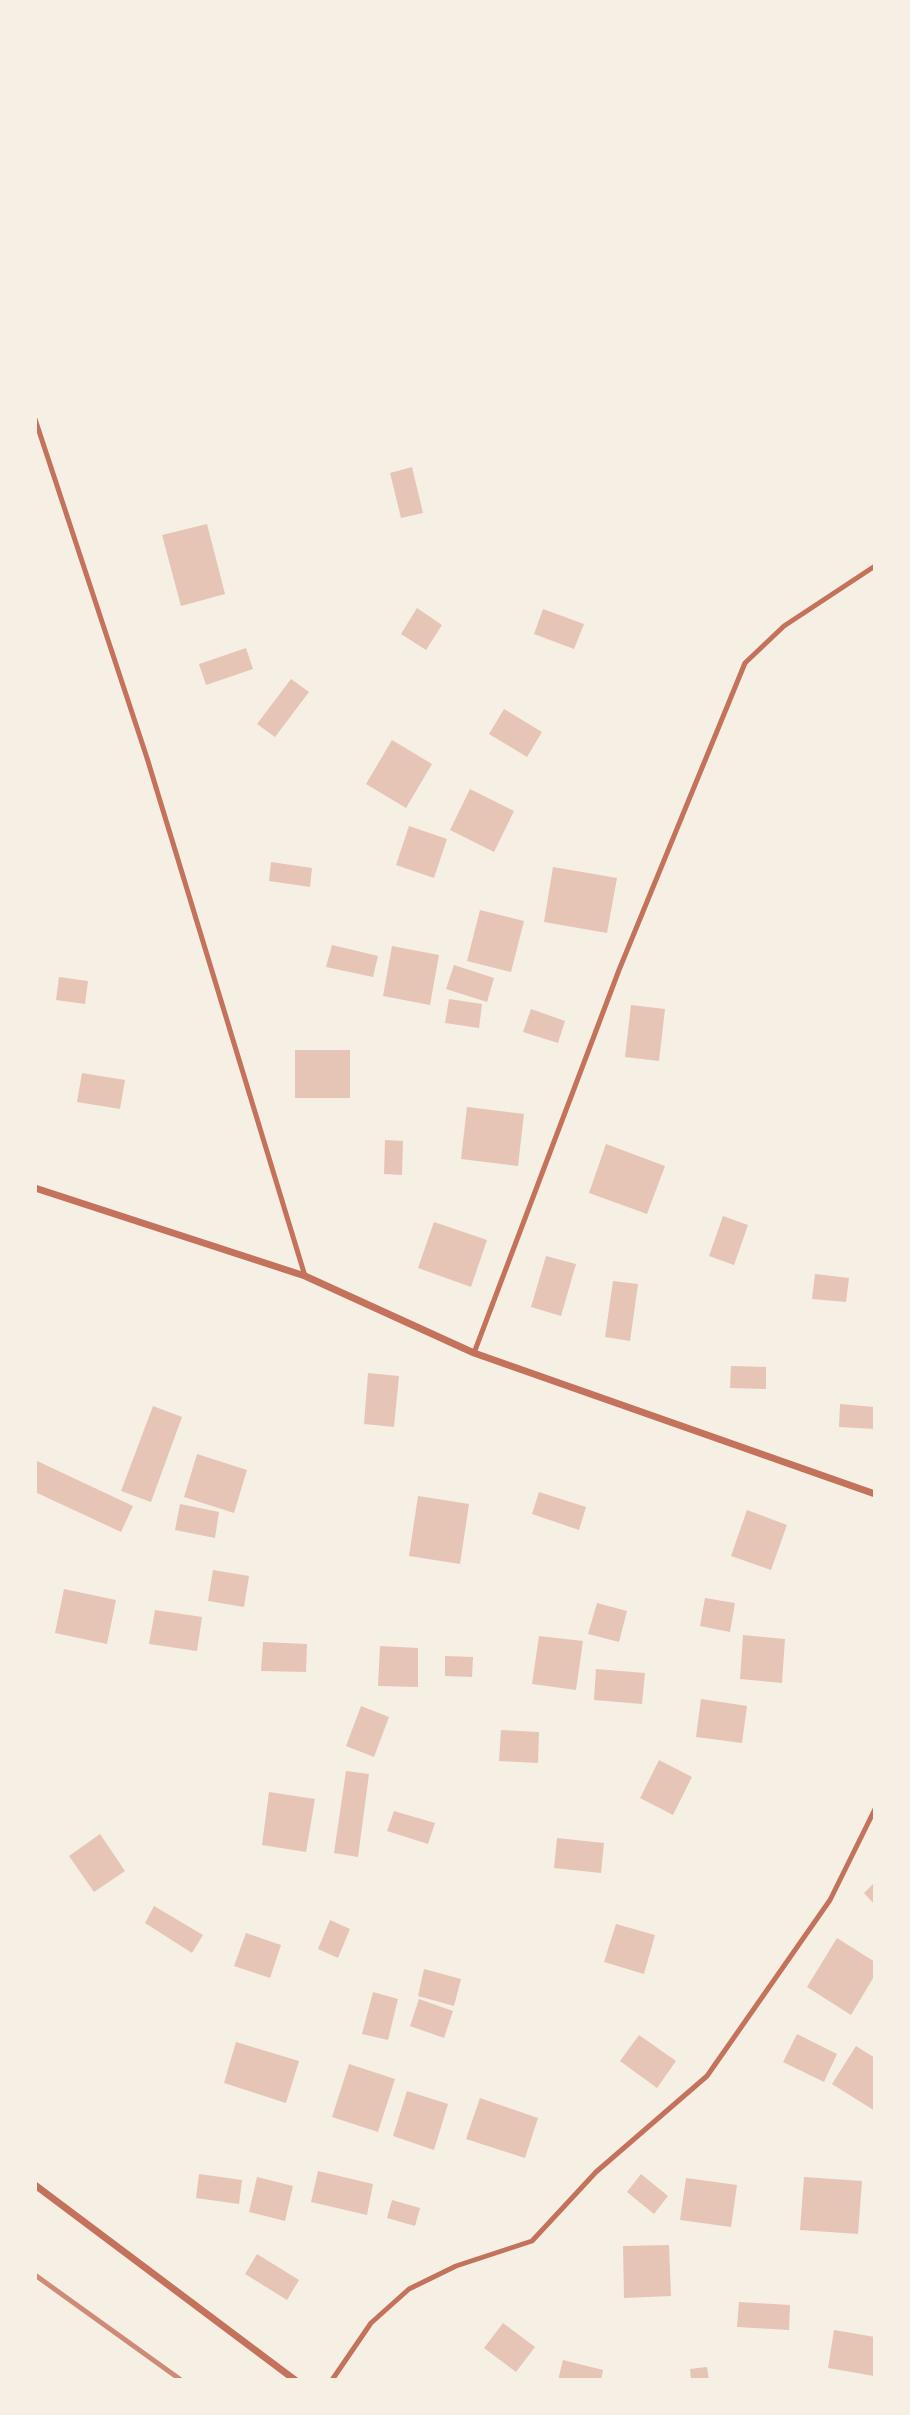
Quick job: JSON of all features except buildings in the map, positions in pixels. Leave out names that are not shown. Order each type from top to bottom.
[{"type":"street","points":[[35,1188],[304,1276],[474,1353],[875,1494]]},
{"type":"street","points":[[35,2185],[295,2380]]},
{"type":"lane","points":[[35,419],[147,758],[304,1276]]},
{"type":"lane","points":[[474,1353],[619,971],[745,663],[784,626],[875,566]]},
{"type":"lane","points":[[332,2380],[371,2323],[409,2289],[456,2266],[532,2241],[596,2172],[707,2076],[830,1900],[875,1810]]},
{"type":"railway","points":[[35,2275],[181,2380]]}]
